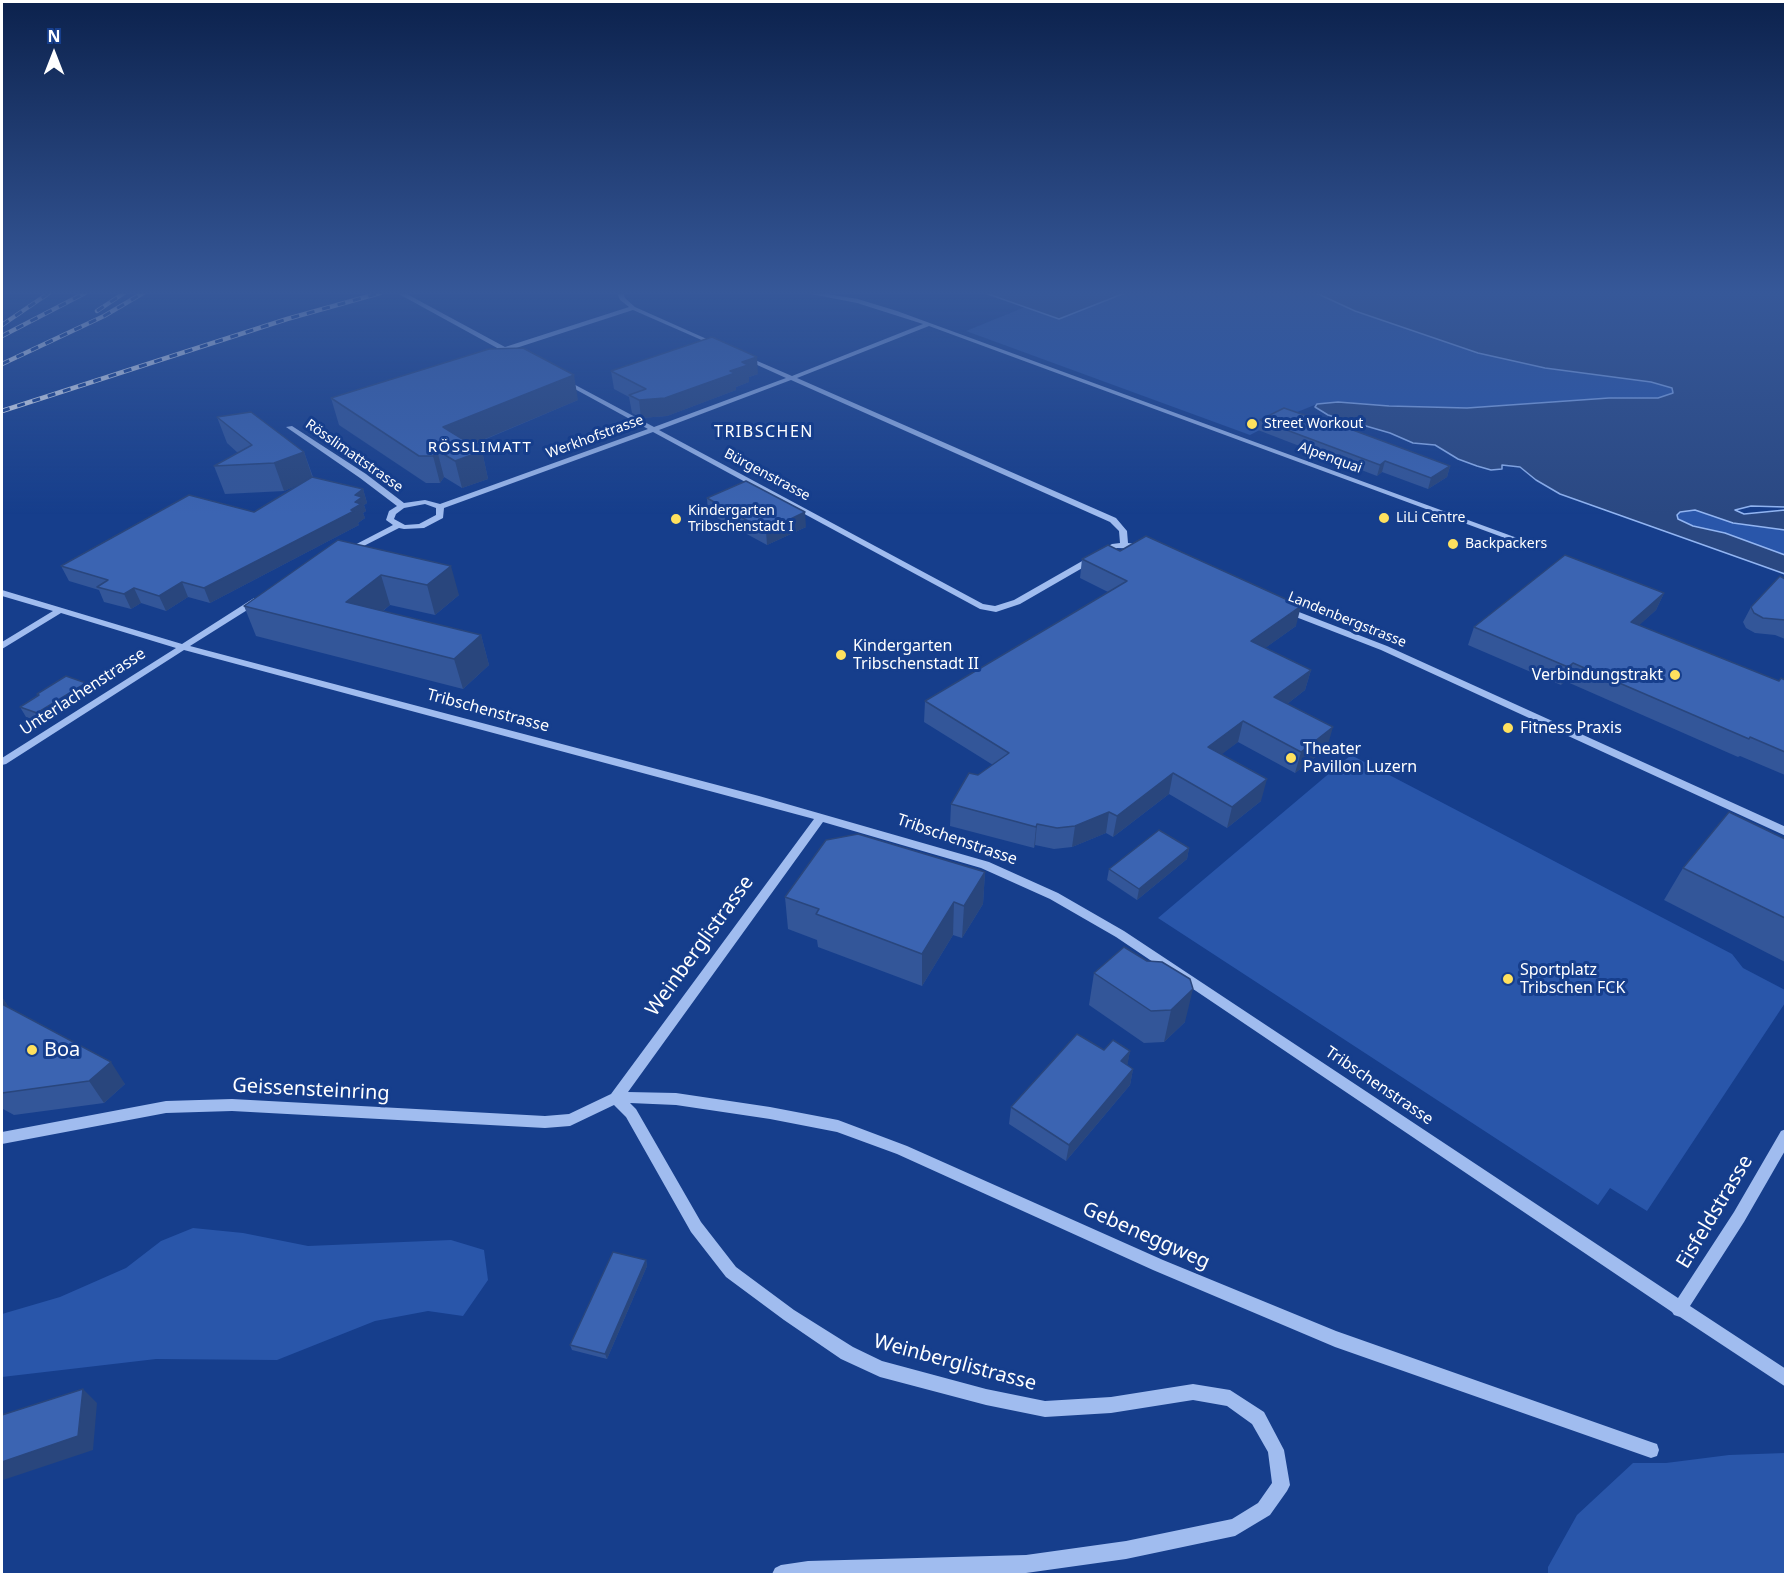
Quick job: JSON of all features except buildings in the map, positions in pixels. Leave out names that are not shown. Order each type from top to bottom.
[{"type":"street","points":[[768,367],[1113,520],[1123,531],[1124,545],[1155,549]]},
{"type":"street","name":"Werkhofstrasse","points":[[402,506],[425,502],[440,507],[654,430],[820,367]]},
{"type":"street","name":"Alpenquai","points":[[1041,367],[1535,546]]},
{"type":"street","name":"Bürgenstrasse","points":[[561,380],[980,606],[996,609],[1017,603],[1115,546],[1124,545]]},
{"type":"street","name":"Rösslimattstrasse","points":[[290,427],[346,464],[402,506]]},
{"type":"street","points":[[398,525],[390,520],[390,517],[402,506]]},
{"type":"street","name":"Werkhofstrasse","points":[[339,556],[398,525],[412,527],[429,524],[440,516],[440,507]]},
{"type":"street","name":"Tribschenstrasse","points":[[2,593],[180,648],[821,817],[985,865],[1054,896],[1120,934],[1785,1379]]},
{"type":"street","points":[[180,648],[268,594]]},
{"type":"street","name":"Landenbergstrasse","points":[[1273,604],[1325,627],[1384,648],[1785,831]]},
{"type":"street","points":[[2,646],[59,611]]},
{"type":"street","name":"Unterlachenstrasse","points":[[2,762],[180,648]]},
{"type":"street","name":"Weinberglistrasse","points":[[781,1575],[808,1570],[1026,1564],[1126,1550],[1235,1527],[1264,1509],[1281,1485],[1276,1450],[1258,1418],[1230,1398],[1193,1392],[1111,1405],[1045,1409],[986,1397],[880,1369],[847,1353],[789,1315],[731,1272],[696,1227],[631,1113],[616,1098],[821,817]]},
{"type":"street","name":"Gebeneggweg","points":[[616,1098],[649,1097],[676,1100],[770,1113],[838,1126],[902,1150],[1158,1265],[1335,1339],[1651,1450]]},
{"type":"street","name":"Geissensteinring","points":[[2,1138],[166,1107],[232,1105],[545,1122],[570,1120],[616,1098]]},
{"type":"street","name":"Eisfeldstrasse","points":[[1679,1310],[1739,1217],[1785,1135]]},
{"type":"shaded area","points":[[1063,367],[1539,367],[1651,382],[1672,388],[1674,391],[1658,398],[1609,398],[1467,408],[1338,402],[1317,404],[1250,435]]},
{"type":"shaded area","points":[[1539,367],[1785,367],[1785,507],[1751,506],[1735,510],[1744,514],[1785,510],[1785,530],[1733,523],[1695,510],[1680,512],[1677,515],[1678,519],[1693,526],[1725,533],[1785,555],[1785,574],[1560,494],[1536,480],[1520,467],[1502,465],[1502,469],[1491,470],[1477,466],[1458,459],[1435,445],[1413,443],[1390,433],[1328,415],[1315,407],[1317,404],[1338,402],[1467,408],[1609,398],[1658,398],[1673,393],[1672,388],[1651,382]]},
{"type":"shaded area","points":[[1695,510],[1733,523],[1785,530],[1785,555],[1725,533],[1693,526],[1678,519],[1677,515],[1680,512]]},
{"type":"shaded area","name":"Sportplatz Tribschen FCK","points":[[1351,755],[1732,954],[1743,968],[1785,990],[1785,1003],[1647,1211],[1610,1188],[1598,1205],[1158,918]]},
{"type":"shaded area","points":[[193,1228],[243,1233],[308,1246],[451,1240],[484,1250],[488,1280],[463,1316],[428,1311],[375,1321],[277,1360],[156,1359],[2,1377],[2,1314],[60,1297],[126,1268],[161,1241]]},
{"type":"shaded area","points":[[1785,1453],[1785,1574],[1548,1574],[1548,1567],[1577,1515],[1633,1463],[1666,1463],[1729,1455]]},
{"type":"railway","points":[[2,411],[140,367]]},
{"type":"place","name":"Street Workout","points":[[1252,424]]},
{"type":"place","name":"LiLi Centre","points":[[1384,518]]},
{"type":"place","name":"Kindergarten Tribschenstadt I","points":[[676,519]]},
{"type":"place","name":"Backpackers","points":[[1453,544]]},
{"type":"place","name":"Kindergarten Tribschenstadt II","points":[[841,655]]},
{"type":"place","name":"Verbindungstrakt","points":[[1675,675]]},
{"type":"place","name":"Fitness Praxis","points":[[1508,728]]},
{"type":"place","name":"Theater Pavillon Luzern","points":[[1291,758]]},
{"type":"place","name":"Sportplatz Tribschen FCK","points":[[1508,979]]},
{"type":"place","name":"Boa","points":[[32,1050]]},
{"type":"district","name":"TRIBSCHEN","points":[[764,432]]},
{"type":"district","name":"RÖSSLIMATT","points":[[480,448]]}]
